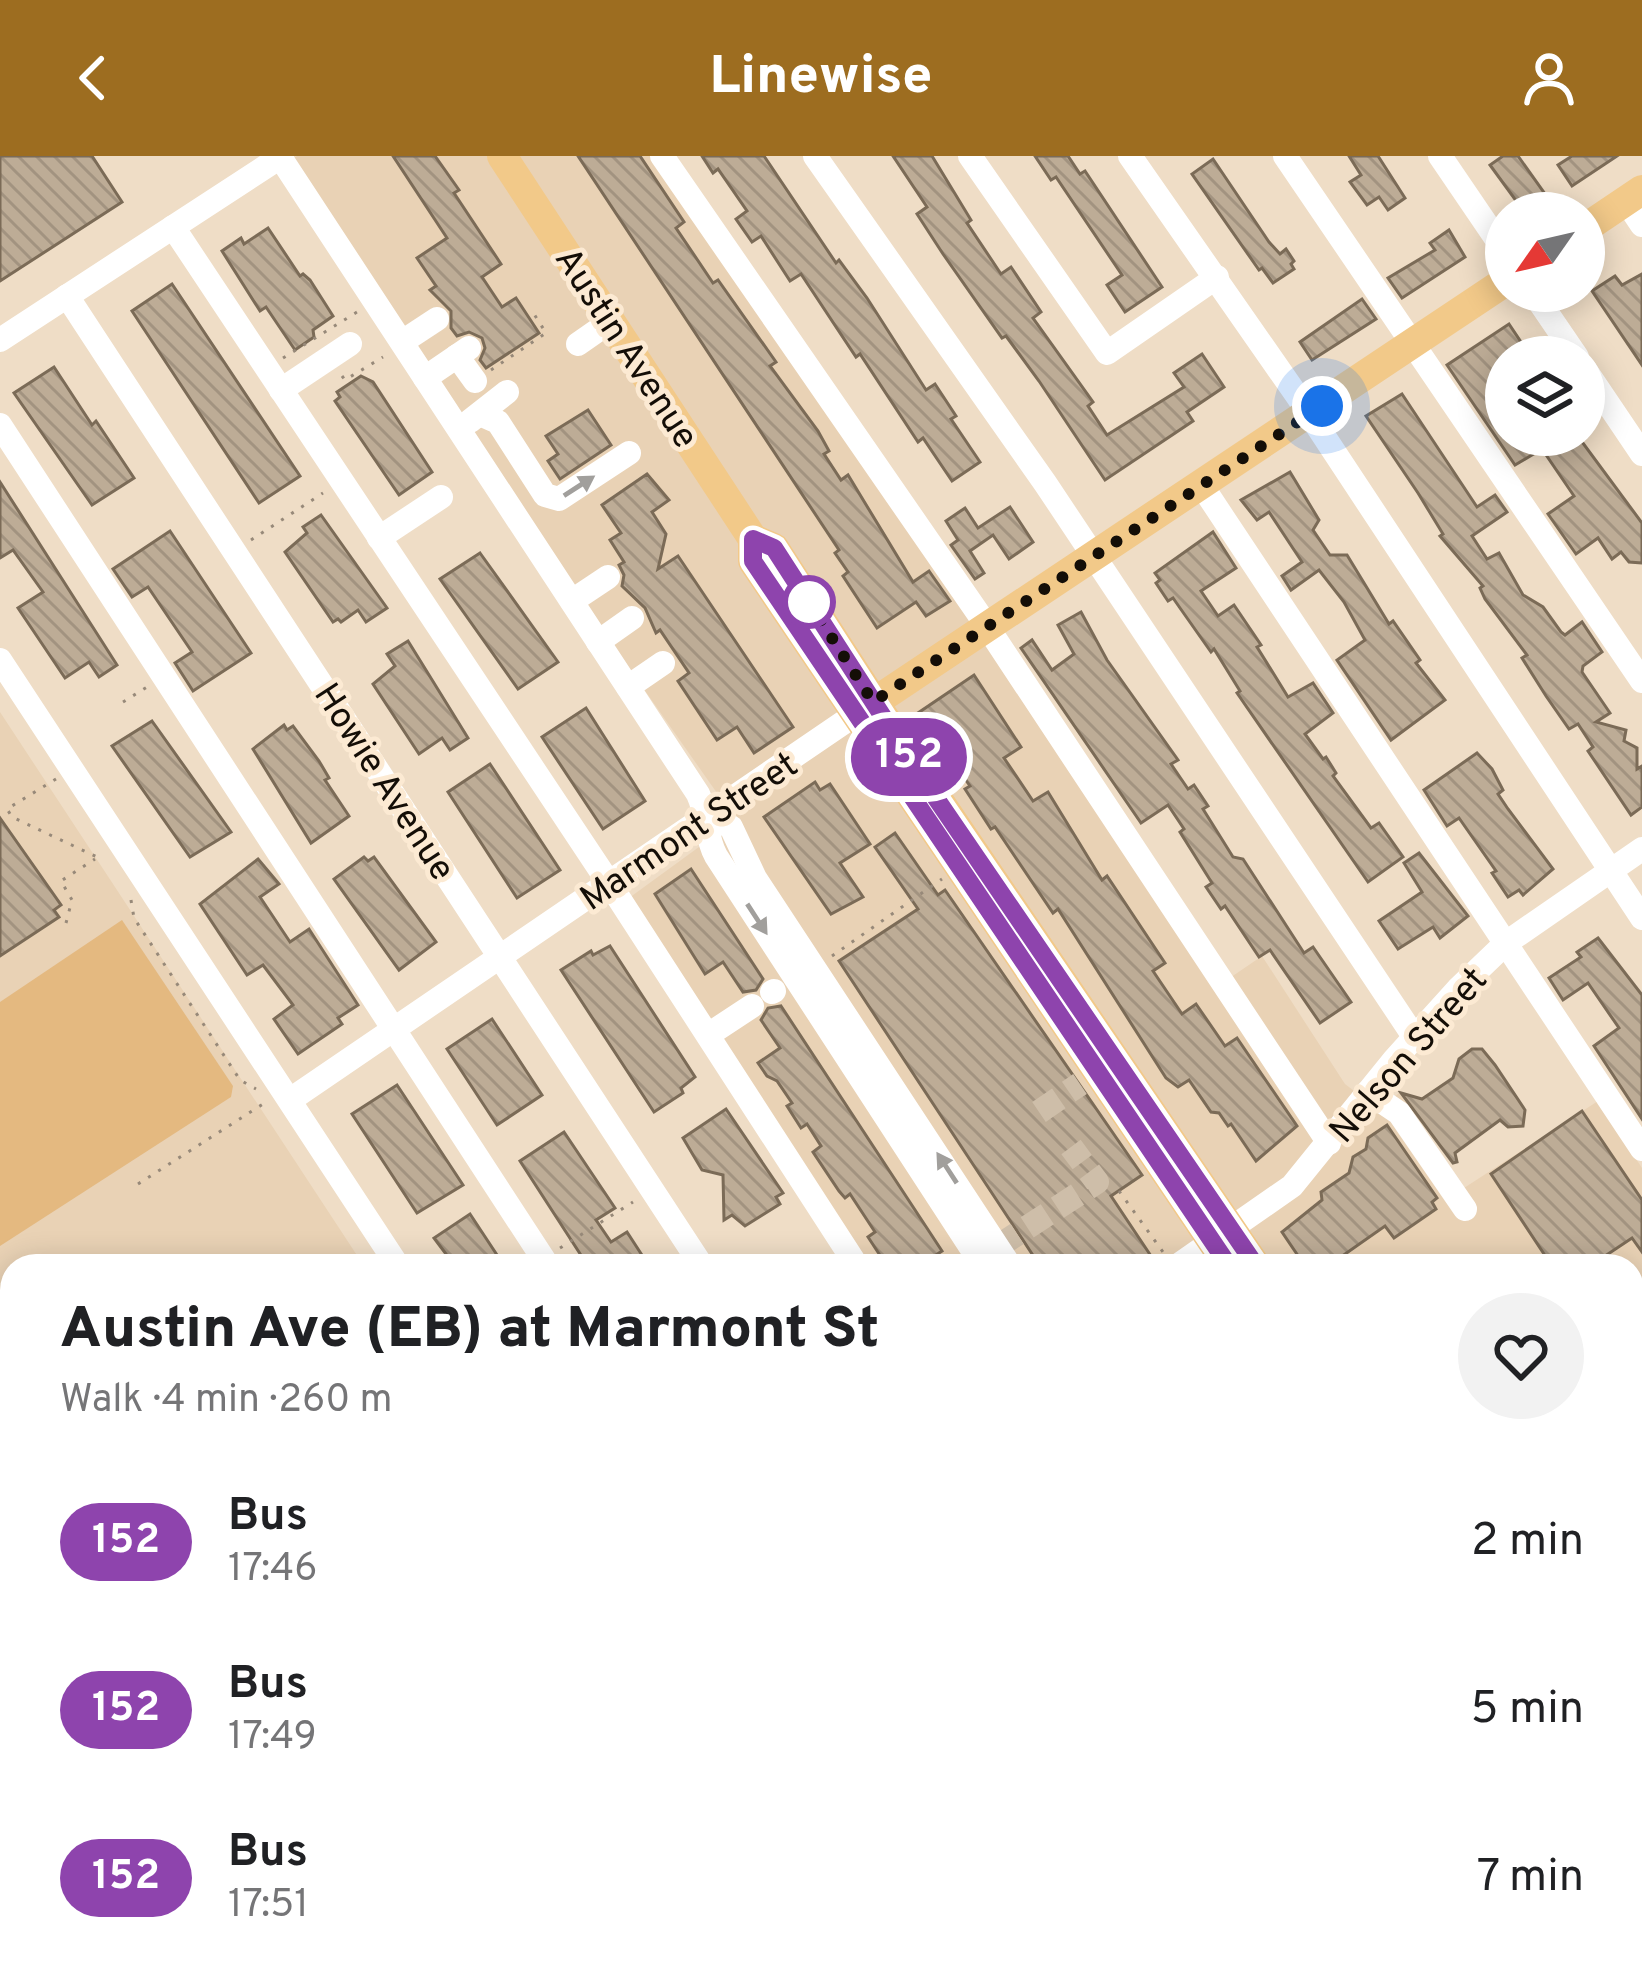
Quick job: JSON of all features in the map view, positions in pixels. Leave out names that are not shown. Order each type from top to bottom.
[{"type":"main road","name":"Austin Avenue","points":[[502,156],[753,539],[753,561],[864,708],[1224,1246]]},
{"type":"main road","points":[[1605,219],[1637,205]]},
{"type":"main road","name":"Marmont Street","points":[[864,708],[1485,295]]},
{"type":"main road","name":"Austin Avenue","points":[[864,708],[1089,1078],[1224,1246]]},
{"type":"street","points":[[662,156],[987,627],[1329,1143]]},
{"type":"street","points":[[815,156],[1094,556],[1415,1038]]},
{"type":"street","points":[[970,156],[1107,353],[1217,277]]},
{"type":"street","points":[[1130,156],[1217,277],[1642,918]]},
{"type":"street","points":[[1285,156],[1642,681]]},
{"type":"street","points":[[1440,156],[1485,222]]},
{"type":"street","points":[[0,340],[281,157],[396,348],[425,378],[698,794],[716,856],[974,1254]]},
{"type":"street","points":[[173,227],[849,1254]]},
{"type":"street","name":"Howie Avenue","points":[[67,296],[694,1254]]},
{"type":"street","points":[[396,348],[437,319]]},
{"type":"street","points":[[578,344],[611,321]]},
{"type":"street","points":[[281,390],[340,351]]},
{"type":"street","points":[[425,378],[463,352],[478,379]]},
{"type":"street","points":[[1605,399],[1642,454]]},
{"type":"street","points":[[458,428],[494,402],[498,422],[545,495],[559,499],[629,452]]},
{"type":"street","points":[[0,425],[540,1254]]},
{"type":"street","points":[[1202,486],[1642,1149]]},
{"type":"street","points":[[380,538],[441,497]]},
{"type":"street","points":[[572,601],[608,577]]},
{"type":"street","points":[[598,641],[632,618]]},
{"type":"street","points":[[0,660],[277,1101],[389,1254]]},
{"type":"street","points":[[628,688],[663,663]]},
{"type":"street","name":"Marmont Street","points":[[277,1101],[502,957],[864,708]]},
{"type":"street","points":[[708,816],[731,827],[755,878],[1002,1254]]},
{"type":"street","name":"Nelson Street","points":[[1194,1254],[1224,1246],[1292,1186],[1415,1038],[1506,943],[1642,849]]},
{"type":"street","points":[[708,1035],[766,996]]},
{"type":"street","points":[[1368,1092],[1399,1113],[1465,1209]]},
{"type":"path","points":[[266,368],[362,310]]},
{"type":"path","points":[[478,379],[546,333],[534,314]]},
{"type":"path","points":[[340,351],[345,380],[396,348]]},
{"type":"path","points":[[234,550],[342,481]]},
{"type":"path","points":[[123,702],[164,677]]},
{"type":"path","points":[[64,774],[5,811],[99,856],[61,881],[72,900],[66,923]]},
{"type":"path","points":[[815,966],[934,885]]},
{"type":"path","points":[[123,886],[133,903],[134,919],[240,1080],[277,1101],[138,1184]]},
{"type":"path","points":[[1119,1191],[1166,1254]]},
{"type":"path","points":[[569,1241],[640,1198]]},
{"type":"shaded area","points":[[297,156],[658,156],[1221,984],[1262,956],[1345,1084],[1379,1110],[1399,1093],[1464,1188],[1598,1101],[1642,1168],[1642,1254],[861,1254],[629,898],[736,820],[584,604],[291,160]]},
{"type":"shaded area","points":[[0,712],[356,1254],[0,1254]]},
{"type":"shaded area","points":[[122,920],[233,1086],[231,1097],[0,1246],[0,1002]]},
{"type":"building","points":[[0,156],[92,156],[122,202],[0,281]]},
{"type":"building","points":[[393,156],[435,156],[501,264],[482,277],[502,307],[516,298],[539,333],[486,368],[480,360],[485,348],[482,338],[469,332],[457,336],[451,328],[451,311],[430,290],[436,286],[417,258],[447,238]]},
{"type":"building","points":[[578,156],[640,156],[684,222],[676,228],[776,362],[770,366],[818,431],[829,451],[824,454],[841,480],[848,475],[913,582],[929,571],[950,601],[926,616],[916,602],[877,628],[843,576],[848,572],[835,553],[839,550]]},
{"type":"building","points":[[702,156],[764,156],[836,263],[839,260],[867,298],[926,390],[935,384],[956,416],[951,419],[980,462],[952,481],[923,438],[918,442],[801,274],[790,281],[761,236],[752,242],[736,219],[747,211],[718,169],[713,173]]},
{"type":"building","points":[[893,156],[932,156],[971,220],[967,223],[1001,274],[1011,267],[1041,312],[1033,318],[1093,402],[1088,406],[1107,435],[1184,387],[1174,373],[1202,354],[1224,387],[1187,412],[1193,421],[1105,480],[1039,381],[943,254],[917,214],[927,207]]},
{"type":"building","points":[[1035,156],[1068,156],[1080,174],[1085,171],[1162,287],[1125,312],[1107,285],[1122,275],[1056,177],[1051,180]]},
{"type":"building","points":[[1349,156],[1378,156],[1405,198],[1388,210],[1379,197],[1367,205],[1350,182],[1361,175]]},
{"type":"building","points":[[1503,156],[1518,156],[1544,192],[1510,192],[1490,165]]},
{"type":"building","points":[[1572,156],[1617,156],[1572,186],[1558,165]]},
{"type":"building","points":[[1213,159],[1269,242],[1280,254],[1286,249],[1294,261],[1294,269],[1273,283],[1192,174]]},
{"type":"building","points":[[268,228],[333,316],[295,350],[266,307],[260,311],[222,251]]},
{"type":"building","points":[[1449,230],[1465,257],[1402,298],[1388,278],[1435,250],[1430,243]]},
{"type":"building","points":[[1642,274],[1642,365],[1605,310],[1605,283],[1615,276],[1622,285]]},
{"type":"building","points":[[172,284],[300,476],[259,503],[132,311]]},
{"type":"building","points":[[1362,299],[1376,319],[1312,360],[1300,342]]},
{"type":"building","points":[[1509,324],[1517,336],[1491,336]]},
{"type":"building","points":[[1485,340],[1485,421],[1447,365]]},
{"type":"building","points":[[54,367],[134,478],[92,505],[14,393]]},
{"type":"building","points":[[361,376],[373,382],[432,472],[399,495],[335,401],[340,397],[337,392]]},
{"type":"building","points":[[1402,394],[1477,507],[1495,495],[1507,512],[1472,536],[1487,559],[1499,553],[1523,595],[1543,607],[1561,632],[1565,635],[1582,622],[1602,652],[1582,672],[1610,713],[1596,722],[1626,730],[1624,741],[1637,748],[1642,807],[1631,815],[1588,751],[1593,747],[1578,724],[1569,729],[1546,696],[1522,658],[1527,655],[1485,599],[1483,586],[1440,536],[1418,493],[1366,416]]},
{"type":"building","points":[[588,410],[611,445],[560,479],[548,461],[558,454],[546,436]]},
{"type":"building","points":[[1509,456],[1530,456],[1515,465]]},
{"type":"building","points":[[1547,456],[1593,456],[1642,523],[1642,563],[1629,562],[1621,552],[1612,559],[1598,538],[1576,554],[1548,514],[1574,496]]},
{"type":"building","points":[[1290,472],[1319,520],[1313,530],[1330,555],[1347,555],[1389,624],[1393,621],[1420,660],[1416,663],[1445,700],[1391,740],[1337,660],[1365,640],[1344,602],[1319,570],[1291,590],[1282,576],[1302,562],[1269,512],[1257,520],[1241,500]]},
{"type":"building","points":[[647,474],[669,500],[652,512],[666,534],[658,569],[678,556],[793,727],[754,753],[737,727],[717,740],[678,681],[689,673],[660,630],[656,633],[645,608],[622,586],[619,565],[624,562],[610,540],[621,533],[602,505]]},
{"type":"building","points":[[0,482],[117,665],[99,677],[89,662],[65,678],[18,608],[43,592],[13,550],[0,558]]},
{"type":"building","points":[[1010,507],[1033,542],[1009,559],[993,535],[970,551],[984,573],[975,579],[951,545],[958,540],[946,521],[965,508],[978,528]]},
{"type":"building","points":[[321,515],[387,608],[366,622],[358,610],[333,622],[285,552],[307,533],[303,527]]},
{"type":"building","points":[[170,531],[251,653],[193,691],[175,663],[192,652],[148,587],[132,597],[113,569]]},
{"type":"building","points":[[1213,532],[1236,568],[1201,591],[1218,616],[1234,605],[1288,697],[1313,683],[1333,713],[1305,734],[1326,757],[1336,773],[1333,776],[1371,828],[1379,823],[1403,857],[1368,882],[1237,693],[1214,649],[1211,652],[1173,598],[1168,601],[1156,583],[1160,580],[1155,573]]},
{"type":"building","points":[[480,553],[558,662],[518,689],[440,579]]},
{"type":"building","points":[[1081,612],[1107,660],[1178,760],[1171,764],[1188,789],[1194,785],[1208,806],[1203,809],[1233,857],[1243,859],[1304,953],[1313,947],[1351,1002],[1320,1023],[1270,950],[1259,957],[1225,906],[1221,909],[1206,887],[1212,883],[1168,805],[1141,823],[1021,648],[1032,640],[1052,670],[1074,654],[1058,625]]},
{"type":"building","points":[[408,641],[468,738],[450,750],[442,738],[419,754],[373,684],[395,666],[387,654]]},
{"type":"building","points":[[974,675],[1021,747],[1004,758],[1033,801],[1048,792],[1102,880],[1107,876],[1165,963],[1153,971],[1182,1014],[1196,1004],[1225,1046],[1237,1038],[1297,1126],[1256,1161],[1231,1124],[1211,1112],[1189,1080],[1178,1087],[1166,1078],[1058,909],[1053,913],[995,827],[991,829],[965,789],[970,786],[918,713]]},
{"type":"building","points":[[586,708],[645,801],[603,829],[542,737]]},
{"type":"building","points":[[152,721],[231,832],[190,857],[112,746]]},
{"type":"building","points":[[284,725],[287,730],[293,726],[319,761],[329,778],[325,780],[349,816],[311,843],[253,749]]},
{"type":"building","points":[[1477,753],[1503,790],[1498,794],[1553,869],[1523,895],[1519,890],[1508,897],[1459,818],[1447,826],[1424,790]]},
{"type":"building","points":[[490,764],[560,870],[517,898],[448,792]]},
{"type":"building","points":[[815,782],[820,790],[830,784],[870,844],[840,863],[863,897],[831,914],[764,817]]},
{"type":"building","points":[[0,818],[61,905],[54,910],[59,917],[0,956]]},
{"type":"building","points":[[895,833],[938,895],[945,890],[1142,1175],[1111,1196],[1150,1254],[1032,1254],[839,961],[918,909],[875,847]]},
{"type":"building","points":[[1419,853],[1468,916],[1440,938],[1433,927],[1398,949],[1379,921],[1422,892],[1404,863]]},
{"type":"building","points":[[364,857],[368,861],[374,857],[436,942],[399,970],[334,879]]},
{"type":"building","points":[[258,859],[279,884],[260,897],[290,942],[309,929],[358,1005],[338,1018],[342,1024],[298,1054],[274,1019],[293,1005],[263,965],[247,975],[200,904]]},
{"type":"building","points":[[691,869],[763,979],[756,990],[743,992],[723,962],[705,974],[655,894]]},
{"type":"building","points":[[1598,938],[1642,995],[1642,1119],[1594,1046],[1619,1028],[1588,983],[1563,1000],[1549,978],[1581,957],[1577,952]]},
{"type":"building","points":[[610,946],[695,1077],[681,1088],[683,1093],[654,1112],[561,970],[591,951],[593,955]]},
{"type":"building","points":[[781,1006],[942,1251],[879,1254],[868,1237],[875,1232],[813,1152],[821,1146],[807,1124],[801,1128],[787,1106],[792,1103],[758,1063],[780,1048],[761,1020],[768,1008]]},
{"type":"building","points":[[492,1019],[542,1095],[497,1125],[447,1049]]},
{"type":"building","points":[[1472,1049],[1482,1049],[1525,1110],[1523,1126],[1508,1127],[1500,1120],[1455,1153],[1457,1162],[1453,1163],[1401,1093],[1422,1099],[1453,1078],[1459,1059]]},
{"type":"building","points":[[397,1085],[463,1185],[417,1213],[352,1114]]},
{"type":"building","points":[[726,1109],[783,1193],[776,1197],[780,1204],[745,1226],[732,1215],[724,1220],[723,1175],[702,1170],[683,1138]]},
{"type":"building","points":[[1582,1111],[1642,1200],[1642,1252],[1632,1238],[1608,1254],[1544,1254],[1491,1174]]},
{"type":"building","points":[[1387,1125],[1437,1198],[1432,1202],[1436,1209],[1394,1238],[1385,1226],[1345,1254],[1297,1254],[1282,1232],[1322,1200],[1321,1192],[1349,1173],[1353,1157],[1366,1149],[1368,1138]]},
{"type":"building","points":[[564,1132],[615,1208],[596,1220],[611,1242],[627,1232],[641,1254],[580,1254],[520,1161]]},
{"type":"building","points":[[470,1214],[496,1254],[446,1254],[434,1238]]},
{"type":"tunnel","points":[[1039,1112],[1080,1084]]},
{"type":"tunnel","points":[[997,1247],[1097,1182],[1071,1147]]},
{"type":"bus line","name":"152","points":[[1221,1254],[753,561],[753,539],[774,548],[929,788],[1248,1254]]},
{"type":"route","points":[[809,602],[873,702],[1322,406]]}]
